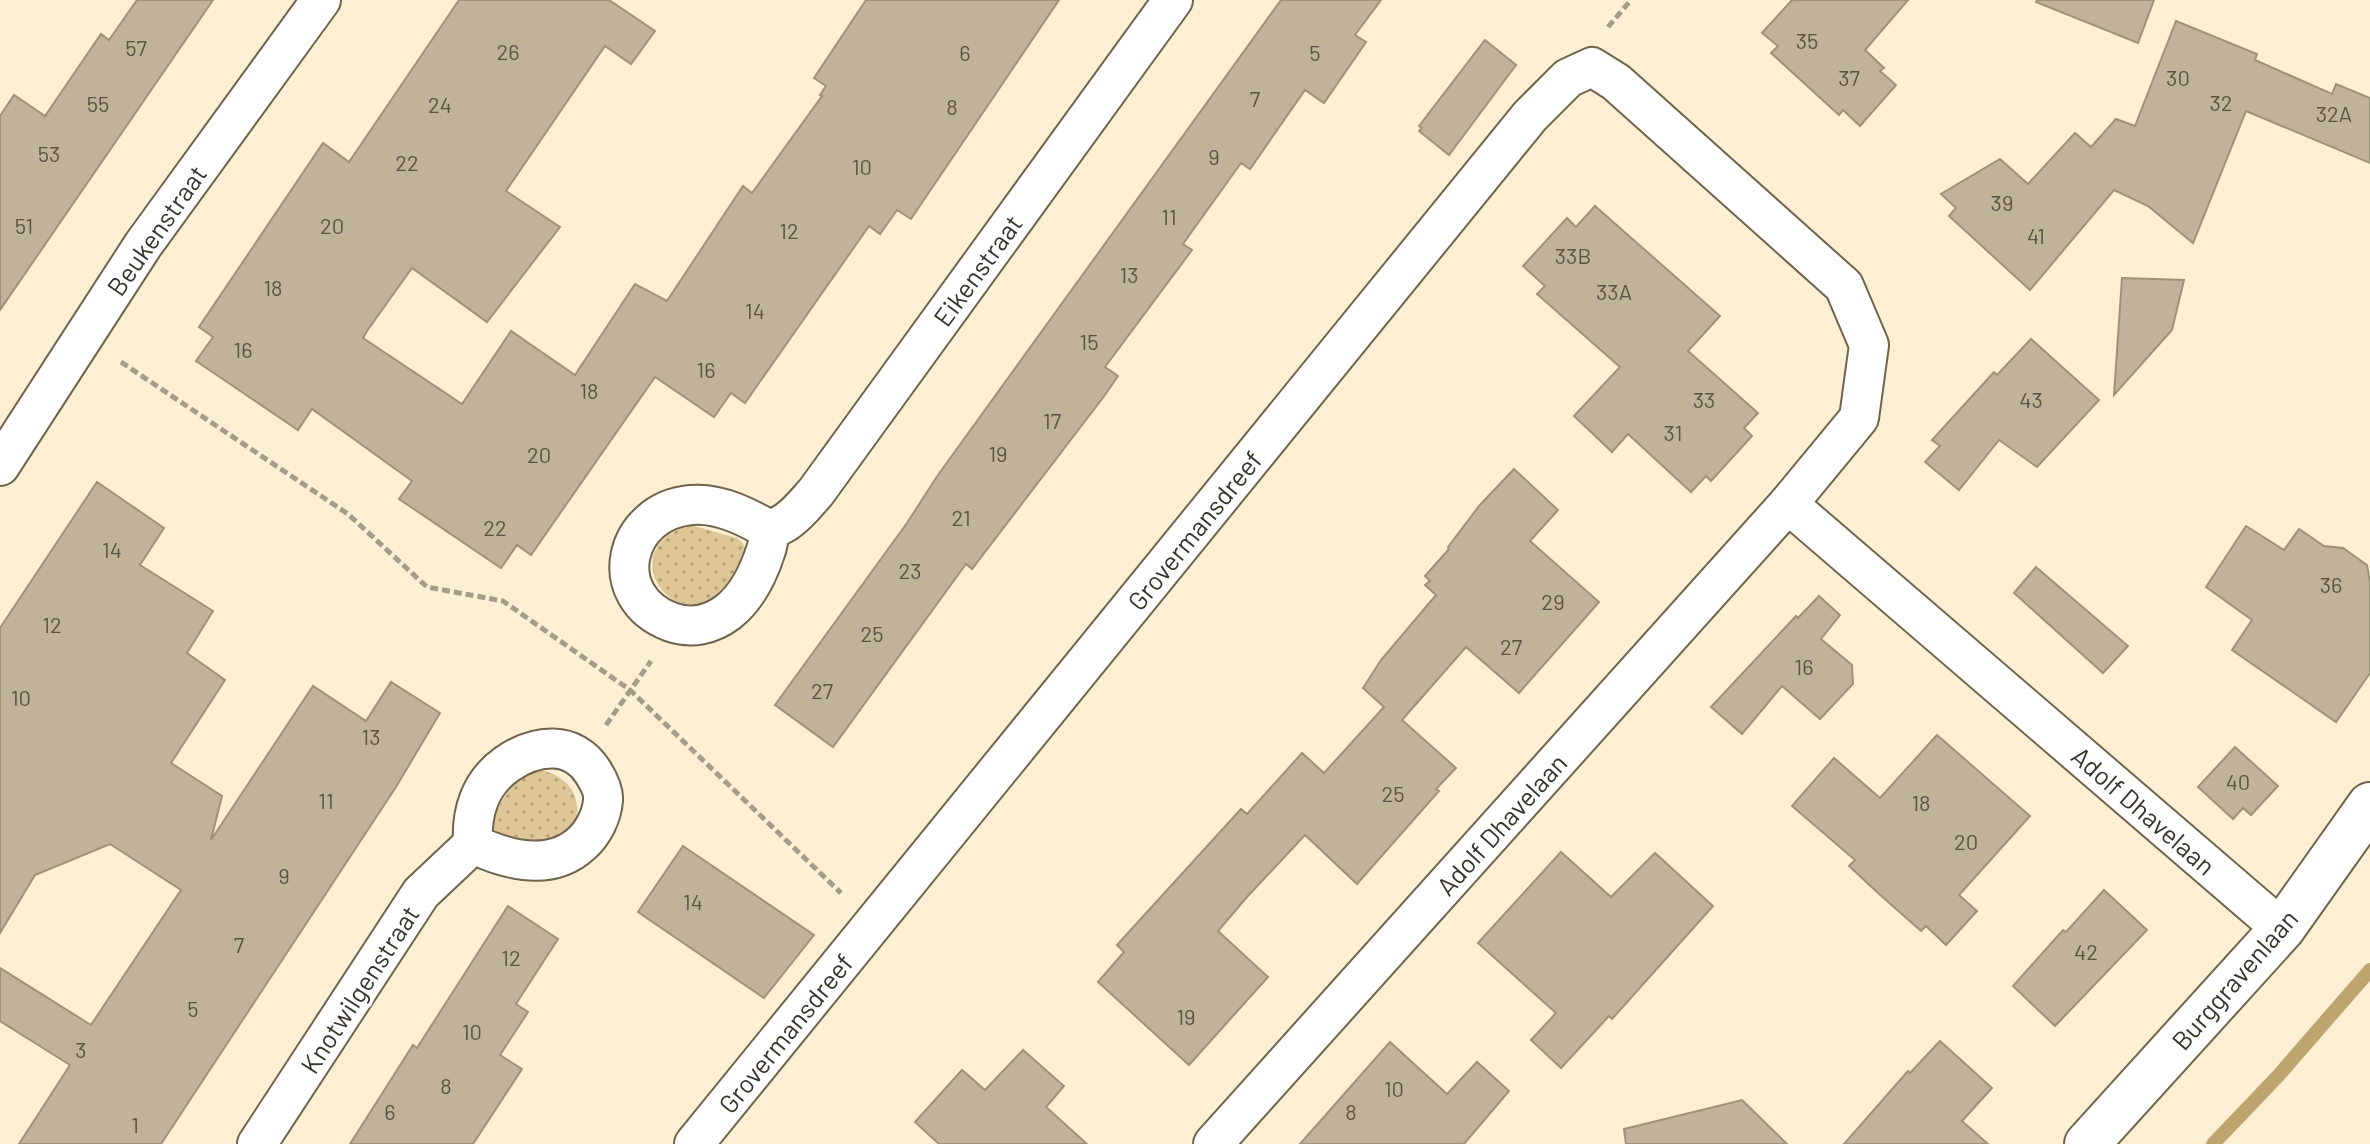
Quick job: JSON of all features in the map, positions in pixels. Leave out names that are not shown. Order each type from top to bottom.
[{"type":"main road","name":"Burggravenlaan","points":[[2087,1144],[2282,929],[2370,805]]},
{"type":"street","name":"Beukenstraat","points":[[0,466],[143,245],[321,0]]},
{"type":"street","name":"Eikenstraat","points":[[771,531],[792,518],[816,492],[1173,0]]},
{"type":"street","name":"Grovermansdreef","points":[[694,1144],[1520,129],[1568,78],[1592,67],[1616,82],[1728,181]]},
{"type":"street","name":"Adolf Dhavelaan","points":[[1213,1144],[1788,504],[1859,418],[1869,345],[1844,286],[1728,181]]},
{"type":"street","points":[[693,504],[744,515],[771,531],[755,577],[731,610],[712,622],[689,626],[661,617],[641,602],[629,577],[629,559],[635,539],[650,519],[671,510],[693,504]]},
{"type":"street","name":"Adolf Dhavelaan","points":[[1788,504],[2282,929]]},
{"type":"street","points":[[545,748],[567,749],[587,762],[598,779],[604,798],[590,835],[574,851],[557,860],[535,861],[500,856],[473,844],[475,807],[496,772],[511,761],[545,748]]},
{"type":"street","name":"Knotwilgenstraat","points":[[257,1144],[421,893],[473,844]]},
{"type":"path","points":[[84,337],[348,514],[427,587],[503,601],[630,690],[875,922]]},
{"type":"path","points":[[582,758],[664,644],[674,623]]},
{"type":"shaded area","points":[[691,525],[737,538],[746,550],[721,590],[708,600],[691,604],[676,601],[664,592],[655,579],[652,564],[657,548],[669,535]]},
{"type":"shaded area","points":[[538,770],[555,775],[575,795],[576,820],[570,831],[561,839],[544,843],[500,835],[492,824],[499,806],[515,784]]},
{"type":"building","points":[[137,0],[213,0],[0,310],[0,116],[14,95],[45,116],[101,34],[109,40]]},
{"type":"building","points":[[459,0],[609,0],[655,31],[631,64],[605,46],[506,191],[560,227],[487,322],[412,268],[363,338],[462,404],[511,331],[575,375],[635,284],[667,301],[743,186],[752,193],[822,96],[826,86],[814,78],[866,0],[1059,0],[911,219],[897,210],[880,234],[869,226],[745,403],[731,393],[714,417],[655,377],[531,555],[517,545],[501,568],[399,499],[412,481],[312,409],[298,430],[196,361],[213,337],[199,327],[323,143],[349,162]]},
{"type":"building","points":[[1281,0],[1381,0],[1355,35],[1366,42],[1324,103],[1305,90],[1250,169],[1241,163],[1183,244],[1192,250],[1105,367],[1118,376],[1105,395],[972,569],[966,564],[833,747],[775,705]]},
{"type":"building","points":[[1792,0],[1908,0],[1865,50],[1884,68],[1880,71],[1896,85],[1860,126],[1843,110],[1839,115],[1771,53],[1778,46],[1762,33]]},
{"type":"building","points":[[2037,0],[2154,0],[2138,43]]},
{"type":"building","points":[[2176,21],[2257,54],[2255,60],[2332,94],[2336,84],[2370,98],[2370,163],[2246,111],[2193,243],[2148,206],[2114,190],[2030,290],[1949,216],[1956,208],[1941,194],[2000,159],[2028,184],[2075,133],[2091,147],[2116,119],[2135,126]]},
{"type":"building","points":[[1485,40],[1516,65],[1449,155],[1419,131],[1422,128],[1419,126]]},
{"type":"building","points":[[1595,206],[1720,316],[1688,351],[1758,413],[1744,428],[1752,436],[1711,481],[1706,476],[1691,492],[1628,434],[1612,452],[1574,416],[1620,367],[1537,294],[1545,286],[1523,266],[1567,218],[1576,227]]},
{"type":"building","points":[[2122,278],[2184,280],[2172,330],[2114,395]]},
{"type":"building","points":[[2031,339],[2099,400],[2037,467],[1999,440],[1959,490],[1925,462],[1940,446],[1932,440],[1994,372],[1997,375]]},
{"type":"building","points":[[1514,469],[1558,510],[1530,541],[1599,602],[1519,693],[1466,647],[1402,720],[1456,768],[1357,884],[1305,835],[1247,897],[1218,931],[1268,977],[1189,1065],[1098,982],[1124,952],[1117,945],[1241,809],[1247,814],[1302,753],[1324,773],[1384,707],[1363,688],[1381,660],[1436,595],[1425,585],[1430,581],[1425,576],[1449,549],[1479,506]]},
{"type":"building","points":[[97,482],[164,528],[140,565],[213,611],[187,653],[225,680],[171,763],[222,796],[211,840],[313,686],[366,721],[391,682],[440,713],[396,787],[161,1144],[19,1144],[70,1065],[0,1021],[0,968],[91,1025],[181,890],[110,844],[35,875],[0,933],[0,628]]},
{"type":"building","points":[[2246,526],[2284,550],[2299,529],[2324,546],[2343,548],[2367,565],[2370,582],[2370,673],[2336,722],[2232,650],[2252,620],[2206,587]]},
{"type":"building","points":[[2036,567],[2128,646],[2103,673],[2014,593]]},
{"type":"building","points":[[1819,596],[1840,615],[1821,639],[1852,665],[1853,684],[1820,719],[1782,686],[1742,734],[1711,707],[1796,616],[1798,618]]},
{"type":"building","points":[[1937,735],[2030,816],[1959,895],[1977,911],[1946,945],[1926,926],[1921,931],[1878,893],[1849,866],[1855,860],[1792,806],[1834,758],[1880,798]]},
{"type":"building","points":[[2235,747],[2278,786],[2251,815],[2243,808],[2233,819],[2198,787]]},
{"type":"building","points":[[683,846],[814,935],[764,998],[638,912]]},
{"type":"building","points":[[1561,852],[1611,897],[1655,853],[1713,906],[1612,1019],[1609,1016],[1561,1068],[1531,1040],[1556,1013],[1478,943]]},
{"type":"building","points":[[2104,890],[2147,930],[2055,1026],[2013,986]]},
{"type":"building","points":[[508,906],[558,939],[516,1004],[528,1012],[500,1055],[522,1069],[473,1144],[350,1144],[413,1045],[417,1048]]},
{"type":"building","points":[[1940,1041],[1992,1088],[1962,1121],[1988,1144],[1844,1144],[1908,1071],[1910,1073]]},
{"type":"building","points":[[1390,1042],[1447,1094],[1477,1062],[1509,1091],[1464,1144],[1300,1144]]},
{"type":"building","points":[[1023,1050],[1064,1086],[1046,1107],[1087,1144],[939,1144],[915,1122],[962,1070],[985,1090]]},
{"type":"building","points":[[1742,1100],[1787,1144],[1626,1144],[1624,1129]]},
{"type":"waterway","points":[[2213,1144],[2278,1076],[2370,970]]}]
